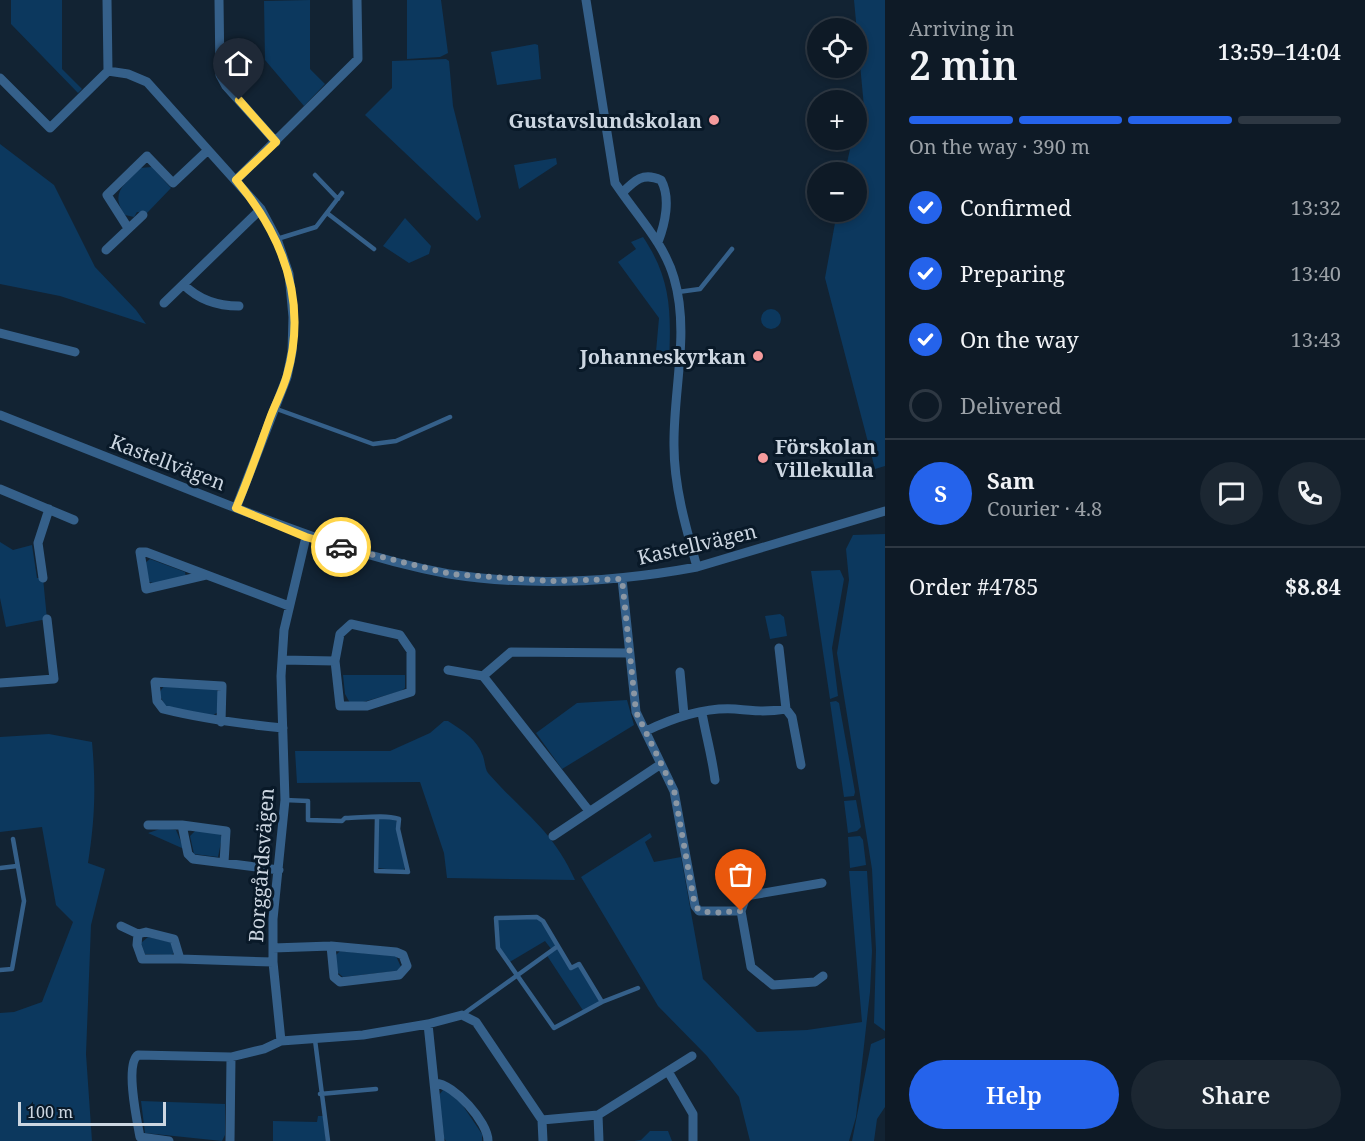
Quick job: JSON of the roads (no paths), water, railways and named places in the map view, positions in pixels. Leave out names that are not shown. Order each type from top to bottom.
[{"type":"street","points":[[0,78],[50,128],[108,71],[107,0]]},
{"type":"street","points":[[219,0],[220,75],[226,86],[276,142]]},
{"type":"street","points":[[236,180],[358,58],[357,0]]},
{"type":"street","points":[[586,0],[615,183],[658,242],[668,261],[678,292],[680,329],[674,448],[681,503],[697,567]]},
{"type":"street","points":[[108,71],[128,74],[147,82],[261,209],[277,239],[292,290],[293,324],[288,369],[236,508]]},
{"type":"street","points":[[128,228],[108,195],[147,156],[173,183],[208,150]]},
{"type":"street","points":[[622,193],[636,179],[644,176],[661,180],[665,187],[666,202],[664,227],[658,242]]},
{"type":"street","points":[[164,303],[261,209]]},
{"type":"street","points":[[106,250],[143,215]]},
{"type":"street","points":[[184,285],[195,297],[226,306],[239,306]]},
{"type":"street","points":[[0,333],[75,352]]},
{"type":"street","name":"Kastellvägen","points":[[0,415],[306,537],[407,566],[451,574],[551,581],[622,579],[697,567],[885,511]]},
{"type":"street","points":[[0,489],[74,520]]},
{"type":"street","points":[[43,578],[38,543],[49,509]]},
{"type":"street","name":"Borggårdsvägen","points":[[281,1041],[273,962],[273,919],[285,800],[282,660],[289,606],[306,537]]},
{"type":"street","points":[[206,575],[146,590],[140,552],[146,552],[289,606]]},
{"type":"street","points":[[622,579],[634,700],[674,790],[695,906],[699,911],[705,912],[741,911]]},
{"type":"street","points":[[0,683],[54,679],[47,619]]},
{"type":"street","points":[[351,624],[400,635],[411,651],[411,692],[367,706],[340,706],[335,661],[340,634],[351,624]]},
{"type":"street","points":[[779,648],[786,709],[792,717],[801,765]]},
{"type":"street","points":[[483,676],[511,652],[628,653]]},
{"type":"street","points":[[282,660],[335,661]]},
{"type":"street","points":[[448,670],[483,676],[589,811]]},
{"type":"street","points":[[680,672],[684,715]]},
{"type":"street","points":[[222,722],[222,686],[155,682],[158,701],[163,709],[222,722],[283,728]]},
{"type":"street","points":[[646,731],[684,715],[735,709],[760,713],[786,709]]},
{"type":"street","points":[[702,713],[706,741],[712,748],[715,780]]},
{"type":"street","points":[[553,836],[661,764]]},
{"type":"street","points":[[148,825],[182,825],[226,831],[224,862]]},
{"type":"street","points":[[182,825],[190,857],[279,870]]},
{"type":"street","points":[[738,858],[746,896],[741,911],[751,966],[773,985],[815,982],[823,976]]},
{"type":"street","points":[[746,896],[822,883]]},
{"type":"street","points":[[121,926],[138,934],[146,932],[174,939],[180,959]]},
{"type":"street","points":[[138,934],[137,945],[142,959],[273,962]]},
{"type":"street","points":[[273,948],[331,946],[396,952],[404,956],[407,966],[399,975],[340,982],[334,977],[331,946]]},
{"type":"street","points":[[169,1141],[140,1137],[134,1102],[132,1062],[135,1056],[141,1054],[231,1057],[264,1049],[281,1041],[315,1040],[428,1024],[462,1015],[476,1022],[542,1120],[543,1141]]},
{"type":"street","points":[[428,1024],[440,1141]]},
{"type":"street","points":[[542,1120],[598,1115],[669,1073],[692,1056]]},
{"type":"street","points":[[230,1141],[231,1057]]},
{"type":"street","points":[[669,1073],[693,1114],[693,1141]]},
{"type":"street","points":[[435,1083],[443,1084],[459,1094],[486,1133],[488,1141]]},
{"type":"street","points":[[598,1115],[598,1141]]},
{"type":"lane","points":[[315,175],[338,199]]},
{"type":"lane","points":[[277,239],[316,226],[342,194]]},
{"type":"lane","points":[[327,213],[374,249]]},
{"type":"lane","points":[[678,292],[699,289],[732,249]]},
{"type":"lane","points":[[274,408],[373,444],[396,441],[450,417]]},
{"type":"lane","points":[[285,800],[308,801],[308,820],[342,821],[345,818],[377,817],[399,819],[398,829],[408,872],[376,871],[377,817]]},
{"type":"lane","points":[[0,970],[12,969],[24,901],[13,839]]},
{"type":"lane","points":[[0,868],[17,866]]},
{"type":"lane","points":[[602,1002],[579,964],[571,968],[543,921],[537,917],[496,918],[498,948],[554,1028],[602,1002],[638,987]]},
{"type":"lane","points":[[462,1015],[558,946]]},
{"type":"lane","points":[[315,1040],[320,1094],[328,1141]]},
{"type":"lane","points":[[320,1094],[376,1089]]},
{"type":"place","name":"Gustavslundskolan","points":[[714,120]]},
{"type":"place","name":"Johanneskyrkan","points":[[758,356]]},
{"type":"place","name":"Förskolan Villekulla","points":[[763,458]]}]
